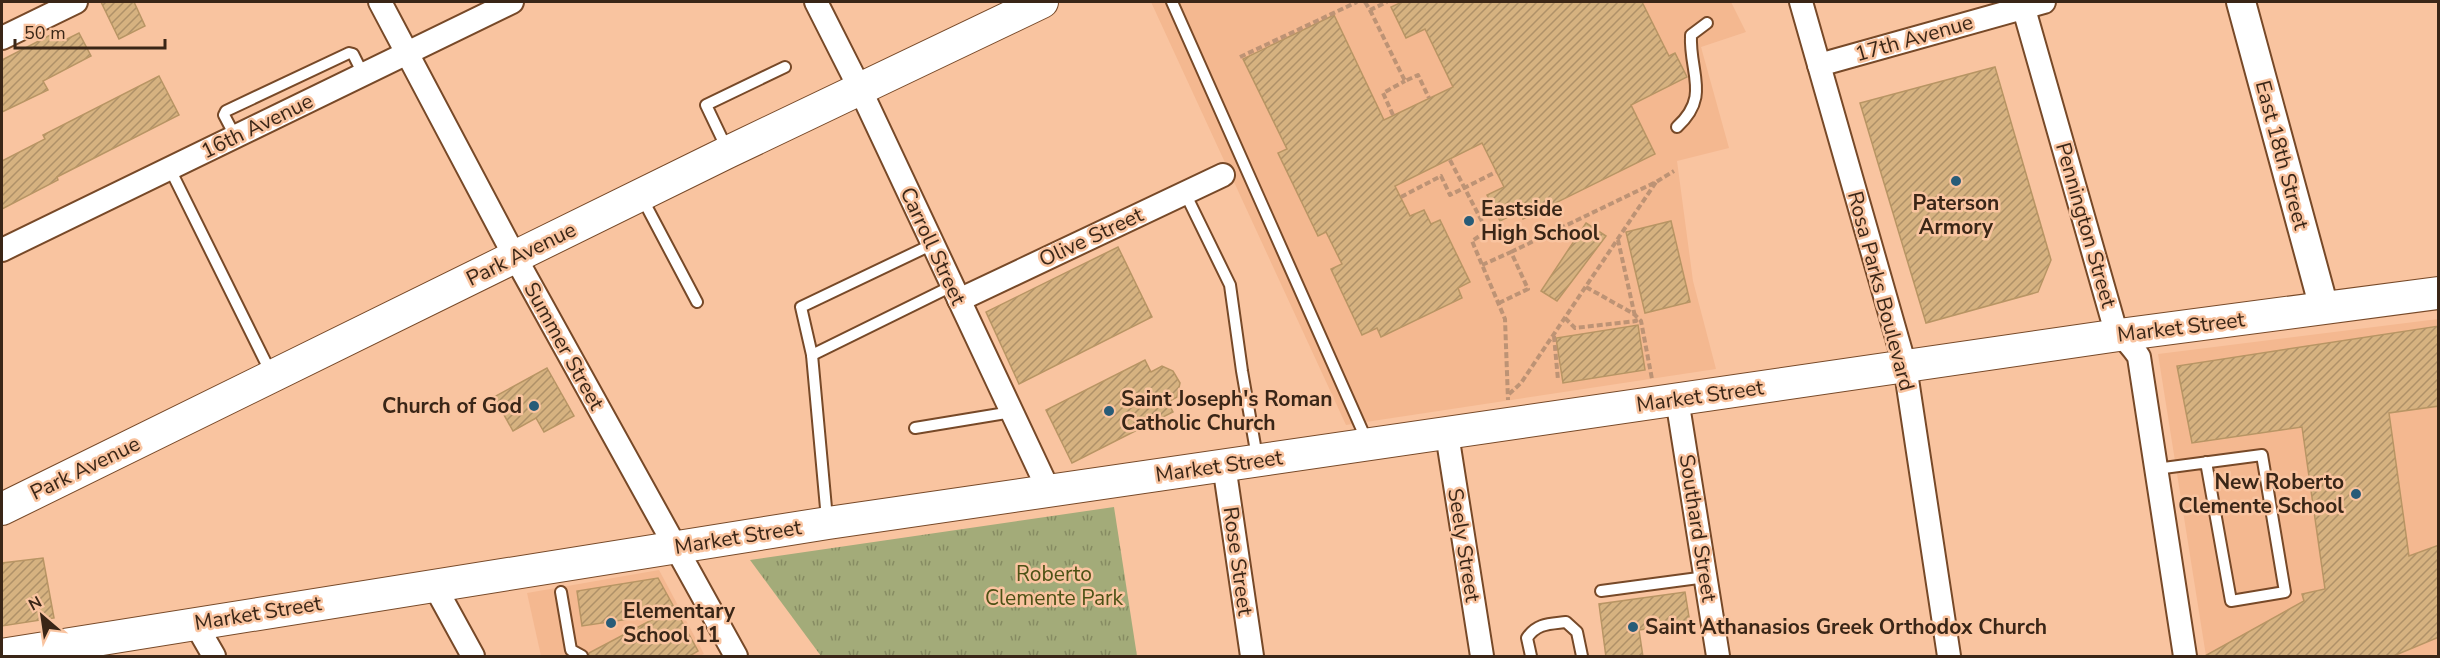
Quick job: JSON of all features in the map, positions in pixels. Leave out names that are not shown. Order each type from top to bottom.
[{"type":"main road","name":"Park Avenue","points":[[2,509],[728,152],[1042,2]]},
{"type":"main road","name":"Market Street","points":[[2,655],[828,523],[2119,335],[2439,293]]},
{"type":"street","name":"Summer Street","points":[[380,2],[515,258],[736,657]]},
{"type":"street","name":"16th Avenue","points":[[2,250],[512,2]]},
{"type":"street","name":"Carroll Street","points":[[816,2],[860,89],[1048,491]]},
{"type":"street","name":"Rosa Parks Boulevard","points":[[1801,2],[1905,366],[1949,657]]},
{"type":"street","name":"East 18th Street","points":[[2241,2],[2324,308]]},
{"type":"street","name":"17th Avenue","points":[[1819,65],[2030,3]]},
{"type":"street","name":"Pennington Street","points":[[2030,3],[2114,325],[2119,335],[2133,347],[2139,357],[2185,657]]},
{"type":"street","points":[[2,38],[64,4]]},
{"type":"street","name":"Olive Street","points":[[955,293],[1223,175]]},
{"type":"street","name":"Southard Street","points":[[1677,399],[1718,657]]},
{"type":"street","name":"Seely Street","points":[[1447,434],[1482,657]]},
{"type":"street","name":"Rose Street","points":[[1224,465],[1252,657]]},
{"type":"street","points":[[434,585],[473,657]]},
{"type":"street","points":[[195,623],[214,657]]},
{"type":"lane","points":[[1172,2],[1368,444]]},
{"type":"lane","points":[[1677,127],[1689,116],[1695,104],[1697,88],[1691,35],[1707,23]]},
{"type":"lane","points":[[728,152],[706,105],[784,67]]},
{"type":"lane","points":[[170,169],[273,376]]},
{"type":"lane","points":[[1185,193],[1230,285],[1258,460]]},
{"type":"lane","points":[[641,195],[697,302]]},
{"type":"lane","points":[[828,523],[812,355],[801,308],[933,244]]},
{"type":"lane","points":[[812,355],[955,293]]},
{"type":"lane","points":[[915,428],[1012,412]]},
{"type":"lane","points":[[2156,469],[2262,454],[2285,592],[2231,601],[2206,462]]},
{"type":"lane","points":[[1601,591],[1706,577]]},
{"type":"lane","points":[[561,592],[571,650],[582,657]]},
{"type":"lane","points":[[1531,657],[1527,638],[1532,630],[1542,625],[1566,622],[1577,632],[1582,657]]},
{"type":"path","points":[[1240,57],[1357,2]]},
{"type":"path","points":[[1365,2],[1405,81]]},
{"type":"path","points":[[1370,10],[1387,2]]},
{"type":"path","points":[[1393,116],[1383,93],[1405,81],[1418,75],[1429,98]]},
{"type":"path","points":[[1450,159],[1487,231],[1472,241],[1505,318],[1508,400]]},
{"type":"path","points":[[1482,265],[1656,182],[1674,171]]},
{"type":"path","points":[[1401,197],[1441,176],[1450,195],[1496,172]]},
{"type":"path","points":[[1508,395],[1521,383],[1656,182]]},
{"type":"path","points":[[1565,318],[1575,328],[1636,321],[1618,239]]},
{"type":"path","points":[[1499,303],[1528,289],[1511,252]]},
{"type":"path","points":[[1586,287],[1634,314],[1641,321],[1652,379]]},
{"type":"path","points":[[1554,335],[1558,380]]},
{"type":"shaded area","name":"Eastside High School","points":[[1151,2],[1731,2],[1746,32],[1701,47],[1729,148],[1677,161],[1693,281],[1716,369],[1346,425]]},
{"type":"shaded area","points":[[2438,319],[2438,654],[2428,656],[2206,656],[2158,354]]},
{"type":"shaded area","name":"Elementary School 11","points":[[659,570],[704,654],[699,656],[541,656],[527,593]]},
{"type":"green space","name":"Roberto Clemente Park","points":[[1114,507],[1137,656],[821,656],[750,560]]},
{"type":"building","points":[[101,2],[134,2],[145,26],[119,39]]},
{"type":"building","points":[[1402,2],[1642,2],[1669,56],[1675,53],[1687,77],[1631,105],[1655,154],[1523,219],[1520,211],[1500,221],[1487,195],[1504,187],[1482,143],[1395,186],[1410,216],[1424,210],[1431,224],[1440,220],[1470,282],[1458,288],[1462,298],[1381,337],[1377,328],[1362,335],[1331,269],[1342,264],[1326,232],[1318,236],[1278,153],[1287,149],[1243,59],[1334,15],[1384,120],[1453,87],[1425,29],[1406,38],[1391,7]]},
{"type":"building","points":[[58,31],[63,41],[79,33],[91,56],[43,81],[48,90],[2,112],[2,60]]},
{"type":"building","name":"Paterson Armory","points":[[1995,67],[2051,260],[2038,292],[1926,323],[1860,103]]},
{"type":"building","points":[[159,76],[179,115],[57,177],[58,180],[2,209],[2,161],[45,139],[43,135]]},
{"type":"building","points":[[1671,221],[1690,302],[1645,313],[1626,232]]},
{"type":"building","points":[[1586,223],[1606,236],[1557,301],[1541,291]]},
{"type":"building","points":[[1118,247],[1152,317],[1019,384],[986,312]]},
{"type":"building","points":[[1638,325],[1645,370],[1563,383],[1556,338]]},
{"type":"building","name":"New Roberto Clemente School","points":[[2439,326],[2439,406],[2389,413],[2409,556],[2439,545],[2439,637],[2391,657],[2203,657],[2304,601],[2302,594],[2325,589],[2302,427],[2192,443],[2177,366]]},
{"type":"building","name":"Saint Joseph's Roman Catholic Church","points":[[1145,360],[1151,372],[1162,366],[1173,371],[1180,383],[1177,397],[1168,402],[1173,412],[1072,463],[1046,410]]},
{"type":"building","name":"Church of God","points":[[547,368],[574,416],[544,432],[536,418],[513,431],[494,397]]},
{"type":"building","points":[[43,558],[54,618],[2,626],[2,563]]},
{"type":"building","points":[[658,578],[698,651],[688,657],[589,657],[589,653],[663,614],[582,626],[577,591]]},
{"type":"building","name":"Saint Athanasios Greek Orthodox Church","points":[[1685,592],[1690,623],[1639,630],[1643,657],[1606,657],[1599,604]]},
{"type":"place","name":"Paterson Armory","points":[[1956,181]]},
{"type":"place","name":"Eastside High School","points":[[1469,221]]},
{"type":"place","name":"Church of God","points":[[534,406]]},
{"type":"place","name":"Saint Joseph's Roman Catholic Church","points":[[1109,411]]},
{"type":"place","name":"New Roberto Clemente School","points":[[2356,494]]},
{"type":"place","name":"Elementary School 11","points":[[611,623]]},
{"type":"place","name":"Saint Athanasios Greek Orthodox Church","points":[[1633,627]]}]
